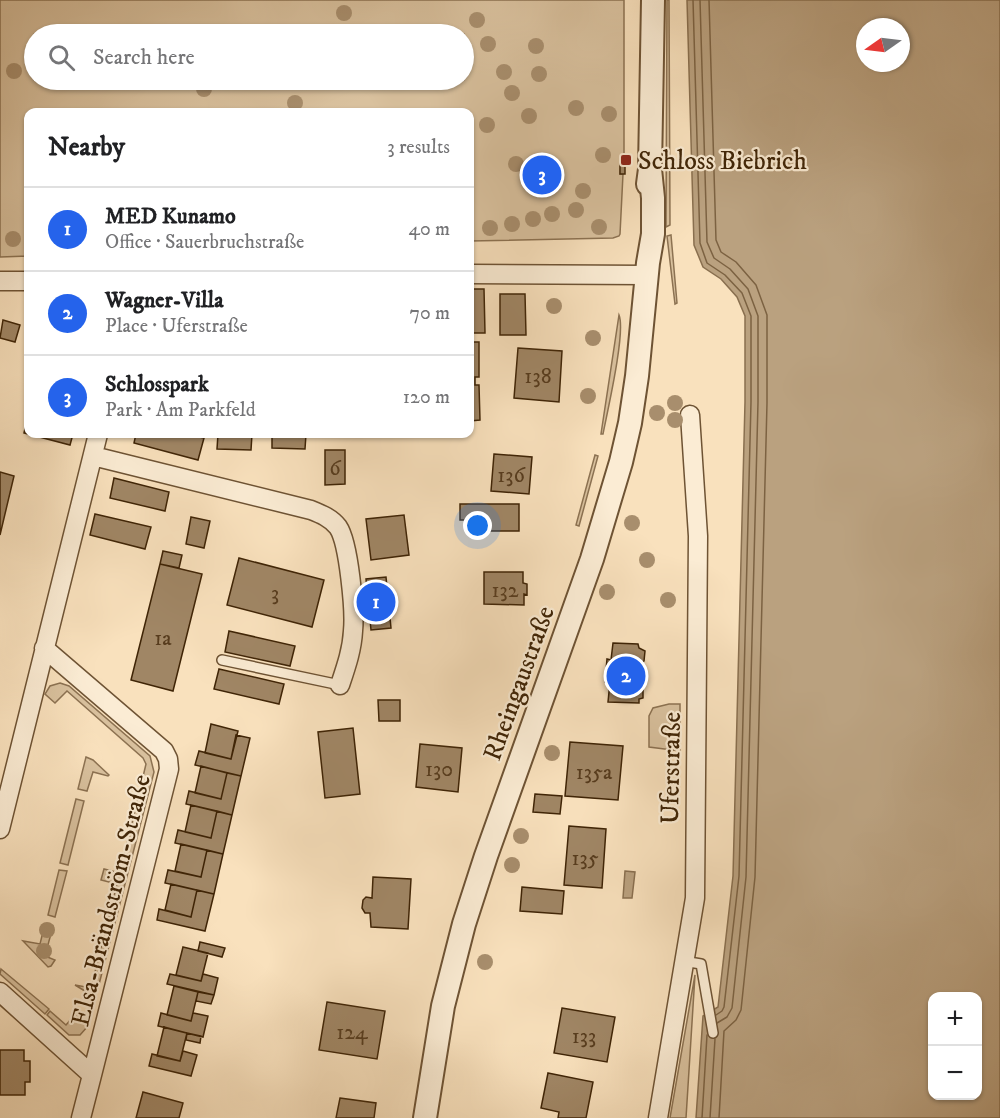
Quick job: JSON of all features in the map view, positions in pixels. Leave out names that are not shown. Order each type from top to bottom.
[{"type":"street","name":"Rheingaustraße","points":[[425,1118],[443,1006],[455,955],[486,856],[592,559],[621,462],[630,423],[653,234],[650,169],[652,0]]},
{"type":"street","points":[[474,274],[647,269]]},
{"type":"street","points":[[0,281],[24,281]]},
{"type":"street","name":"Uferstraße","points":[[658,1118],[694,898],[698,536],[690,415]]},
{"type":"street","points":[[0,829],[97,438]]},
{"type":"street","points":[[93,456],[311,510],[327,517],[337,526],[348,553],[354,628],[351,651],[340,685]]},
{"type":"street","name":"Elsa-Brändström-Straße","points":[[44,648],[164,751],[169,769],[81,1118]]},
{"type":"street","name":"Elsa-Brändström-Straße","points":[[0,992],[92,1075]]},
{"type":"lane","points":[[222,660],[340,685]]},
{"type":"lane","points":[[683,961],[701,964],[713,1032]]},
{"type":"shaded area","points":[[0,0],[624,0],[624,158],[621,158],[620,174],[623,174],[619,236],[474,241],[474,108],[24,108],[24,256],[0,257]]},
{"type":"shaded area","points":[[667,0],[669,0],[670,225],[666,227]]},
{"type":"shaded area","points":[[671,235],[677,303],[675,304],[667,236]]},
{"type":"shaded area","points":[[619,315],[618,355],[603,434],[601,434]]},
{"type":"shaded area","points":[[595,455],[598,456],[579,526],[576,525]]},
{"type":"shaded area","points":[[60,683],[69,686],[150,756],[154,772],[97,992],[93,996],[75,985],[91,988],[117,884],[101,880],[104,869],[120,873],[146,764],[143,758],[67,691],[55,703],[45,694],[50,686]]},
{"type":"shaded area","points":[[680,704],[680,751],[649,747],[649,716],[653,708]]},
{"type":"shaded area","points":[[86,757],[93,760],[109,775],[93,772],[87,791],[78,789]]},
{"type":"shaded area","points":[[76,799],[84,801],[68,865],[60,863]]},
{"type":"shaded area","points":[[59,870],[67,871],[55,917],[48,915]]},
{"type":"shaded area","points":[[45,924],[53,926],[45,956],[55,960],[48,967],[23,941],[40,944]]},
{"type":"shaded area","points":[[1,969],[49,1009],[45,1014],[0,974]]},
{"type":"shaded area","points":[[695,975],[686,1118],[670,1118]]},
{"type":"shaded area","points":[[50,1011],[66,1025],[78,1011],[88,1026],[80,1035],[69,1035],[47,1015]]},
{"type":"water","points":[[687,0],[1000,0],[1000,1118],[696,1118],[703,1016],[718,1007],[733,876],[745,402],[745,316],[737,297],[721,279],[703,267],[694,245]]},
{"type":"water","points":[[625,871],[635,872],[632,898],[623,898]]},
{"type":"building","points":[[620,158],[625,159],[625,174],[620,174]]},
{"type":"building","points":[[474,289],[484,289],[485,333],[474,333]]},
{"type":"building","points":[[500,294],[525,294],[526,335],[500,335]]},
{"type":"building","points":[[3,320],[20,325],[15,342],[0,338]]},
{"type":"building","points":[[474,342],[479,342],[479,377],[475,377],[475,385],[479,385],[480,420],[474,421]]},
{"type":"building","points":[[518,348],[562,351],[559,402],[514,398]]},
{"type":"building","points":[[43,438],[72,438],[70,445]]},
{"type":"building","points":[[135,438],[204,438],[198,460],[134,443]]},
{"type":"building","points":[[218,438],[252,438],[251,450],[217,449]]},
{"type":"building","points":[[272,438],[306,438],[305,449],[272,448]]},
{"type":"building","points":[[325,450],[345,450],[345,484],[325,485]]},
{"type":"building","points":[[494,454],[532,457],[529,494],[491,491]]},
{"type":"building","points":[[0,472],[14,476],[0,535]]},
{"type":"building","points":[[114,478],[169,492],[165,511],[110,498]]},
{"type":"building","points":[[460,504],[519,504],[519,531],[479,531],[479,520],[460,520]]},
{"type":"building","points":[[95,514],[151,527],[145,549],[90,535]]},
{"type":"building","points":[[404,515],[409,555],[371,560],[366,519]]},
{"type":"building","points":[[191,517],[210,521],[204,548],[186,544]]},
{"type":"building","points":[[163,551],[182,555],[179,568],[160,564]]},
{"type":"building","points":[[239,558],[324,580],[312,627],[227,605]]},
{"type":"building","points":[[160,564],[202,574],[173,691],[131,680]]},
{"type":"building","points":[[484,572],[523,572],[523,583],[527,584],[524,605],[484,604]]},
{"type":"building","points":[[386,577],[391,628],[371,630],[366,579]]},
{"type":"building","points":[[229,631],[295,646],[290,666],[225,652]]},
{"type":"building","points":[[613,643],[638,644],[639,648],[645,651],[644,661],[641,664],[646,671],[646,680],[640,685],[643,688],[643,698],[639,699],[639,703],[608,702],[610,682],[605,682],[607,659],[611,660]]},
{"type":"building","points":[[219,669],[284,684],[279,704],[214,689]]},
{"type":"building","points":[[378,700],[400,700],[400,721],[379,721]]},
{"type":"building","points":[[211,724],[238,731],[231,759],[205,753]]},
{"type":"building","points":[[353,728],[360,794],[325,798],[318,732]]},
{"type":"building","points":[[236,735],[250,738],[241,776],[195,765],[199,751],[231,759]]},
{"type":"building","points":[[570,742],[623,746],[618,800],[565,796]]},
{"type":"building","points":[[420,744],[462,748],[458,792],[416,787]]},
{"type":"building","points":[[201,766],[227,773],[221,799],[195,793]]},
{"type":"building","points":[[227,773],[241,776],[232,815],[186,804],[189,791],[221,799]]},
{"type":"building","points":[[535,794],[562,796],[560,814],[533,812]]},
{"type":"building","points":[[191,805],[217,811],[211,838],[185,832]]},
{"type":"building","points":[[217,811],[232,815],[223,854],[175,843],[178,830],[211,838]]},
{"type":"building","points":[[569,826],[606,829],[602,888],[564,885]]},
{"type":"building","points":[[181,844],[207,850],[201,877],[175,871]]},
{"type":"building","points":[[207,850],[223,854],[214,894],[165,883],[168,870],[201,877]]},
{"type":"building","points":[[373,877],[411,879],[408,929],[371,927],[370,913],[365,913],[362,908],[366,897],[372,898]]},
{"type":"building","points":[[171,884],[197,890],[191,917],[165,910]]},
{"type":"building","points":[[522,887],[564,891],[562,914],[520,911]]},
{"type":"building","points":[[197,890],[214,894],[205,931],[157,920],[159,909],[191,917]]},
{"type":"building","points":[[200,942],[225,948],[222,957],[198,951]]},
{"type":"building","points":[[183,947],[208,953],[201,981],[176,975]]},
{"type":"building","points":[[170,974],[201,981],[203,974],[218,978],[214,995],[167,984]]},
{"type":"building","points":[[174,986],[198,992],[191,1021],[167,1015]]},
{"type":"building","points":[[198,992],[214,995],[211,1004],[196,1001]]},
{"type":"building","points":[[327,1002],[385,1011],[377,1059],[319,1050]]},
{"type":"building","points":[[562,1008],[615,1017],[607,1062],[554,1053]]},
{"type":"building","points":[[161,1013],[191,1021],[193,1013],[208,1016],[203,1037],[158,1026]]},
{"type":"building","points":[[164,1027],[187,1033],[180,1061],[157,1056]]},
{"type":"building","points":[[187,1033],[201,1036],[200,1043],[186,1040]]},
{"type":"building","points":[[0,1050],[24,1050],[24,1061],[30,1061],[30,1082],[25,1082],[25,1095],[0,1095]]},
{"type":"building","points":[[183,1051],[197,1055],[191,1076],[149,1066],[152,1054],[180,1061]]},
{"type":"building","points":[[548,1073],[593,1082],[586,1118],[558,1118],[559,1112],[541,1108]]},
{"type":"building","points":[[143,1092],[183,1103],[179,1118],[136,1118]]},
{"type":"building","points":[[340,1098],[376,1103],[374,1118],[336,1118]]},
{"type":"place","name":"Schloss Biebrich","points":[[626,160]]},
{"type":"place","name":"Schlosspark","points":[[542,175]]},
{"type":"place","name":"MED Kunamo","points":[[376,602]]},
{"type":"place","name":"Wagner-Villa","points":[[626,676]]}]
